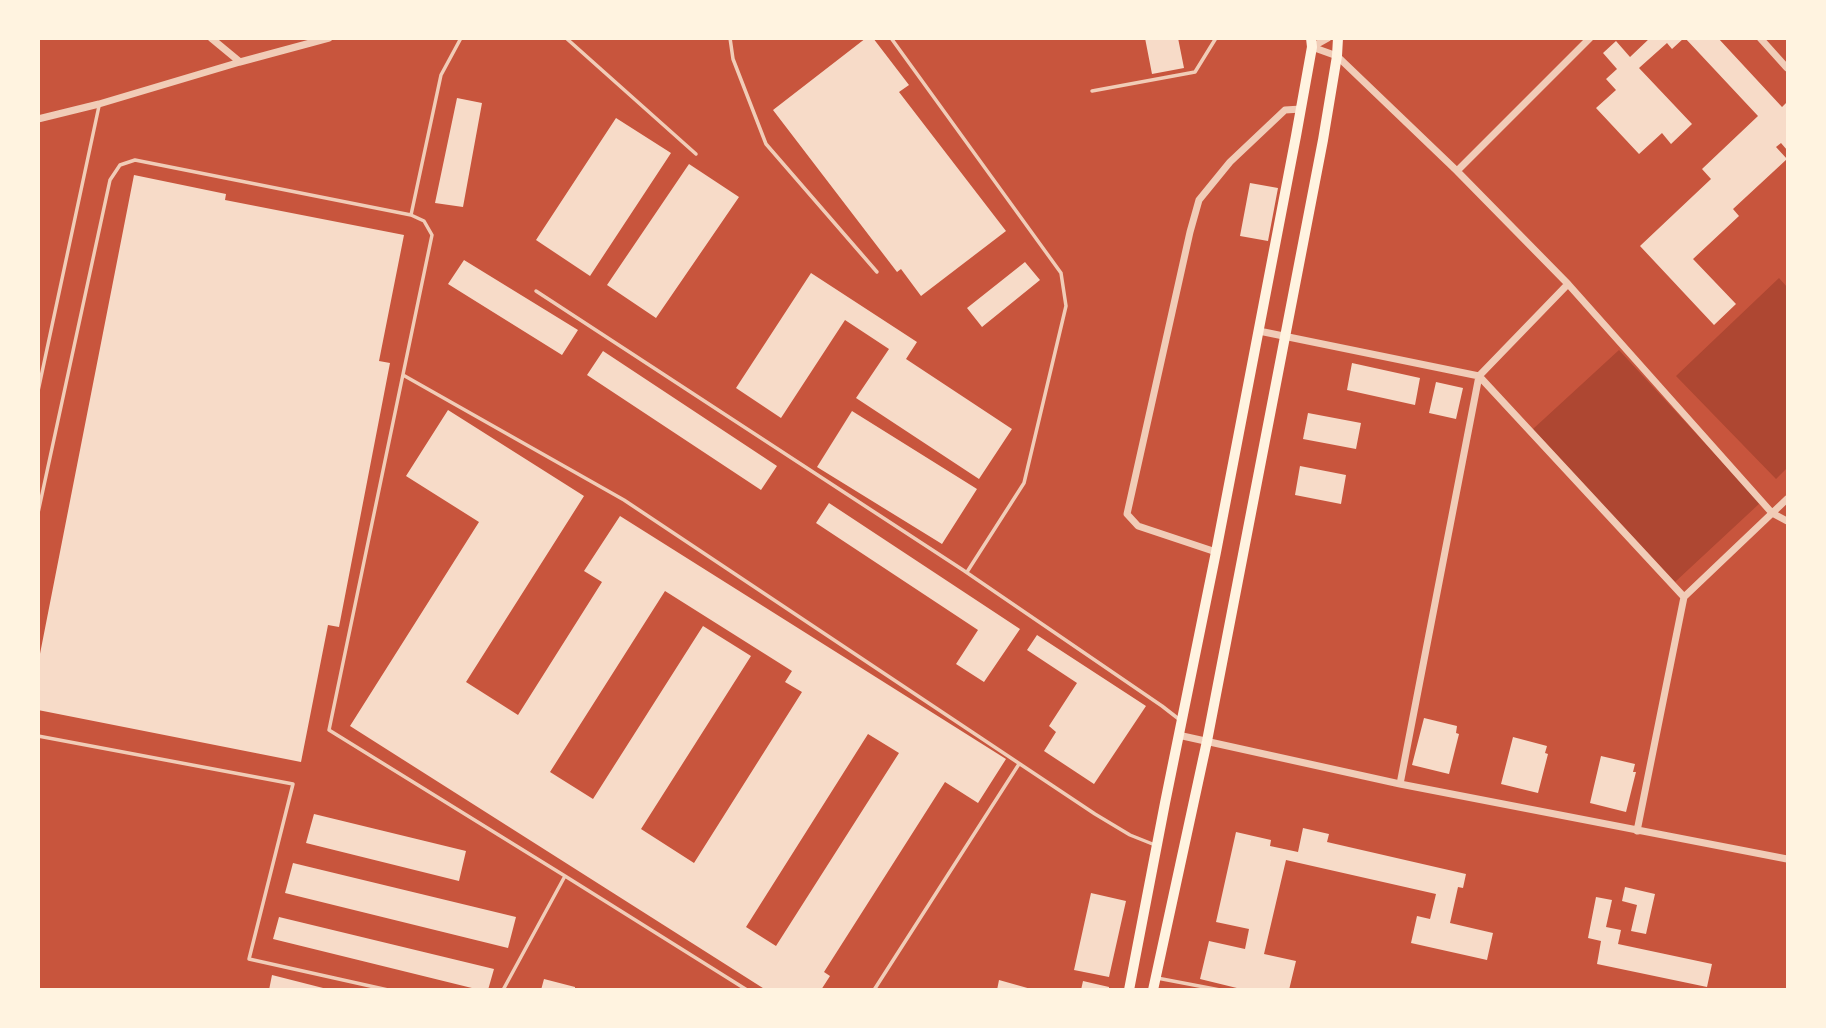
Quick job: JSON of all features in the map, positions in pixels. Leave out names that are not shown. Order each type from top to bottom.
[{"type":"main road","points":[[1153,989],[1207,741],[1285,337],[1337,56],[1338,38]]},
{"type":"main road","points":[[1129,989],[1259,331],[1311,43]]},
{"type":"street","points":[[211,38],[240,62]]},
{"type":"street","points":[[38,119],[329,38]]},
{"type":"street","points":[[1311,43],[1328,38]]},
{"type":"street","points":[[1457,171],[1590,38]]},
{"type":"street","points":[[1760,38],[1787,68]]},
{"type":"street","points":[[1311,43],[1337,56],[1457,171],[1568,284],[1772,513],[1787,521]]},
{"type":"street","points":[[1216,552],[1138,526],[1127,514],[1199,200],[1230,162],[1285,110],[1301,109]]},
{"type":"street","points":[[1400,784],[1479,376],[1568,284]]},
{"type":"street","points":[[1259,331],[1479,376],[1684,597]]},
{"type":"street","points":[[1637,831],[1684,597],[1787,499]]},
{"type":"street","points":[[1178,735],[1400,784],[1787,859]]},
{"type":"lane","points":[[411,215],[441,75],[461,38]]},
{"type":"lane","points":[[566,38],[696,154]]},
{"type":"lane","points":[[730,38],[733,59],[766,144],[877,272]]},
{"type":"lane","points":[[891,38],[1062,273],[1066,306],[1024,482],[967,573]]},
{"type":"lane","points":[[1092,91],[1195,72],[1216,38]]},
{"type":"lane","points":[[38,391],[99,104]]},
{"type":"lane","points":[[38,513],[110,180],[120,165],[135,160],[411,215],[424,221],[432,235],[329,730],[747,989]]},
{"type":"lane","points":[[536,291],[967,573],[1181,721]]},
{"type":"lane","points":[[403,374],[624,500],[1019,764],[1118,828],[1157,846]]},
{"type":"lane","points":[[38,736],[293,784],[249,959],[388,989]]},
{"type":"lane","points":[[873,989],[1019,764]]},
{"type":"lane","points":[[503,989],[565,876]]},
{"type":"lane","points":[[1155,977],[1220,989]]},
{"type":"shaded area","points":[[1779,278],[1787,287],[1787,468],[1776,479],[1676,376]]},
{"type":"shaded area","points":[[1619,350],[1760,503],[1675,582],[1533,429]]},
{"type":"building","points":[[866,38],[873,38],[909,85],[899,92],[1006,231],[921,296],[901,269],[897,272],[773,110]]},
{"type":"building","points":[[1145,38],[1178,38],[1184,68],[1152,74]]},
{"type":"building","points":[[1650,38],[1684,38],[1672,49],[1667,43],[1639,68],[1692,124],[1671,144],[1662,133],[1639,154],[1596,108],[1616,90],[1606,79],[1617,69],[1603,53],[1616,41],[1630,57]]},
{"type":"building","points":[[1685,38],[1718,38],[1782,107],[1787,102],[1787,150],[1781,143],[1776,147],[1787,159],[1733,209],[1739,216],[1693,259],[1736,304],[1714,325],[1640,246],[1711,179],[1702,169],[1758,116]]},
{"type":"building","points":[[457,98],[482,103],[463,207],[435,203]]},
{"type":"building","points":[[616,118],[671,153],[590,276],[536,240]]},
{"type":"building","points":[[689,164],[739,197],[656,318],[607,285]]},
{"type":"building","points":[[134,175],[226,194],[225,200],[404,235],[379,361],[390,363],[339,627],[328,625],[301,762],[38,710],[38,664]]},
{"type":"building","points":[[1250,183],[1278,188],[1268,241],[1240,236]]},
{"type":"building","points":[[464,260],[578,330],[562,355],[448,284]]},
{"type":"building","points":[[1025,262],[1040,280],[982,327],[967,308]]},
{"type":"building","points":[[811,273],[917,342],[906,359],[1012,429],[979,479],[856,398],[889,349],[845,320],[781,418],[736,388]]},
{"type":"building","points":[[603,351],[777,466],[761,490],[587,375]]},
{"type":"building","points":[[1352,363],[1420,378],[1415,405],[1347,390]]},
{"type":"building","points":[[1436,382],[1463,388],[1456,419],[1429,413]]},
{"type":"building","points":[[448,410],[584,496],[466,682],[518,715],[602,582],[584,571],[620,516],[1006,759],[978,803],[945,782],[824,972],[830,976],[821,990],[766,990],[350,726],[479,522],[406,476]],"holes":[[[665,591],[792,671],[785,682],[802,692],[694,863],[641,829],[751,656],[703,626],[593,799],[550,772]],[[868,734],[899,753],[776,946],[746,927]]]},
{"type":"building","points":[[852,411],[977,489],[942,544],[817,467]]},
{"type":"building","points":[[1308,413],[1361,423],[1356,449],[1303,439]]},
{"type":"building","points":[[1300,466],[1346,475],[1341,504],[1295,495]]},
{"type":"building","points":[[829,503],[1020,629],[984,682],[956,664],[978,630],[816,523]]},
{"type":"building","points":[[1037,635],[1146,706],[1094,784],[1044,751],[1056,732],[1049,726],[1077,683],[1027,650]]},
{"type":"building","points":[[1424,718],[1457,726],[1456,733],[1459,734],[1449,774],[1412,765]]},
{"type":"building","points":[[1513,737],[1547,746],[1545,753],[1548,754],[1538,793],[1501,784]]},
{"type":"building","points":[[1601,756],[1635,764],[1633,772],[1636,772],[1626,812],[1590,803]]},
{"type":"building","points":[[314,814],[466,851],[459,881],[306,843]]},
{"type":"building","points":[[1303,828],[1329,834],[1327,842],[1466,874],[1463,888],[1458,887],[1450,923],[1493,933],[1487,960],[1411,943],[1417,916],[1430,919],[1436,894],[1286,860],[1264,954],[1296,961],[1289,990],[1245,990],[1200,979],[1209,941],[1245,949],[1249,929],[1216,922],[1236,832],[1271,840],[1270,846],[1298,852]]},
{"type":"building","points":[[293,863],[516,917],[508,948],[285,893]]},
{"type":"building","points":[[1625,887],[1655,894],[1646,934],[1631,931],[1637,905],[1622,901]]},
{"type":"building","points":[[1091,893],[1126,901],[1109,977],[1074,970]]},
{"type":"building","points":[[1596,897],[1612,900],[1606,927],[1621,930],[1618,944],[1712,964],[1707,987],[1597,964],[1601,941],[1588,938]]},
{"type":"building","points":[[279,917],[494,969],[488,990],[273,939]]},
{"type":"building","points":[[272,975],[327,989],[269,990]]},
{"type":"building","points":[[544,979],[575,987],[575,990],[541,990]]},
{"type":"building","points":[[999,980],[1031,989],[1031,990],[997,990]]},
{"type":"building","points":[[1083,981],[1109,987],[1109,990],[1081,990]]}]
